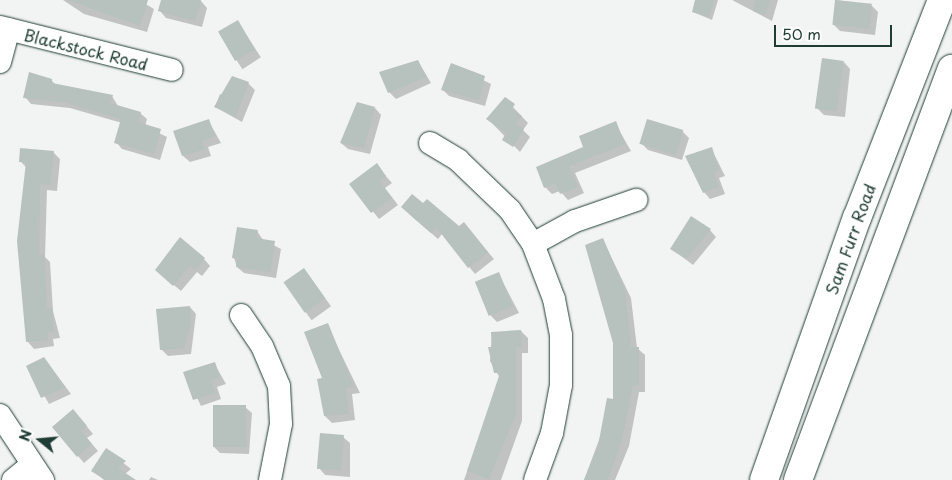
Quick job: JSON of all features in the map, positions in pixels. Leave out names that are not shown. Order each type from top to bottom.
[{"type":"main road","name":"Sam Furr Road","points":[[764,480],[856,218],[942,0]]},
{"type":"main road","points":[[897,208],[929,82],[952,21]]},
{"type":"main road","name":"Sam Furr Road","points":[[798,480],[897,208],[952,69]]},
{"type":"street","points":[[0,62],[4,28]]},
{"type":"street","name":"Blackstock Road","points":[[4,28],[172,70]]},
{"type":"street","points":[[430,143],[478,177],[510,210],[533,244],[558,316],[562,360],[552,433],[535,480]]},
{"type":"street","points":[[533,244],[575,221],[636,200]]},
{"type":"street","points":[[241,316],[262,346],[279,386],[281,424],[270,480]]},
{"type":"street","points":[[0,415],[36,473],[13,480]]},
{"type":"building","points":[[68,0],[148,0],[140,26]]},
{"type":"building","points":[[161,0],[201,0],[195,21],[158,11]]},
{"type":"building","points":[[695,0],[714,0],[709,17],[692,12]]},
{"type":"building","points":[[756,0],[770,0],[765,15],[753,11]]},
{"type":"building","points":[[835,0],[872,4],[869,29],[832,25]]},
{"type":"building","points":[[238,20],[255,49],[235,61],[218,32]]},
{"type":"building","points":[[822,58],[844,61],[837,112],[815,109]]},
{"type":"building","points":[[418,60],[426,77],[388,93],[379,72]]},
{"type":"building","points":[[451,63],[485,76],[479,100],[441,90]]},
{"type":"building","points":[[29,72],[52,79],[52,83],[113,95],[110,103],[141,112],[138,122],[161,129],[154,154],[114,143],[121,119],[63,102],[23,98]]},
{"type":"building","points":[[232,76],[249,82],[236,116],[214,107]]},
{"type":"building","points":[[505,97],[515,104],[512,109],[522,116],[516,124],[524,129],[513,147],[502,140],[506,133],[486,119]]},
{"type":"building","points":[[357,102],[375,107],[364,148],[340,143]]},
{"type":"building","points":[[209,119],[215,136],[202,141],[205,149],[182,156],[173,131]]},
{"type":"building","points":[[647,119],[683,130],[676,155],[639,144]]},
{"type":"building","points":[[616,121],[625,144],[569,166],[578,187],[560,194],[555,183],[544,188],[536,167],[583,147],[579,136]]},
{"type":"building","points":[[712,147],[719,170],[714,172],[719,187],[703,193],[685,156]]},
{"type":"building","points":[[20,148],[54,151],[50,185],[40,184],[39,255],[44,254],[47,308],[52,308],[54,332],[47,332],[48,340],[26,342],[17,241],[26,162],[19,162]]},
{"type":"building","points":[[377,163],[386,176],[379,181],[392,198],[371,213],[349,184]]},
{"type":"building","points":[[412,194],[423,203],[427,199],[459,226],[464,222],[488,252],[468,268],[436,227],[431,233],[401,207]]},
{"type":"building","points":[[691,216],[711,229],[686,259],[670,249]]},
{"type":"building","points":[[237,227],[258,230],[256,238],[275,241],[270,272],[236,267],[237,259],[232,258]]},
{"type":"building","points":[[180,237],[205,258],[195,270],[190,266],[173,286],[155,270]]},
{"type":"building","points":[[603,238],[625,290],[631,347],[639,347],[639,385],[633,385],[622,439],[608,480],[584,480],[598,446],[607,398],[613,399],[613,343],[585,245]]},
{"type":"building","points":[[304,268],[325,298],[305,313],[284,282]]},
{"type":"building","points":[[499,272],[513,306],[489,316],[475,282]]},
{"type":"building","points":[[190,306],[191,323],[184,348],[160,350],[156,309]]},
{"type":"building","points":[[328,323],[354,387],[346,388],[349,414],[324,416],[317,379],[322,378],[304,332]]},
{"type":"building","points":[[521,330],[522,347],[516,347],[516,414],[489,479],[467,471],[500,373],[494,373],[488,347],[492,347],[491,332]]},
{"type":"building","points":[[44,357],[65,387],[41,398],[26,366]]},
{"type":"building","points":[[215,362],[220,377],[211,380],[215,393],[193,400],[183,372]]},
{"type":"building","points":[[213,405],[246,405],[246,447],[213,447]]},
{"type":"building","points":[[73,409],[87,426],[81,431],[92,444],[77,457],[52,427]]},
{"type":"building","points":[[320,433],[344,435],[341,471],[317,469]]},
{"type":"building","points":[[106,448],[126,461],[118,468],[136,480],[105,480],[91,471]]}]
